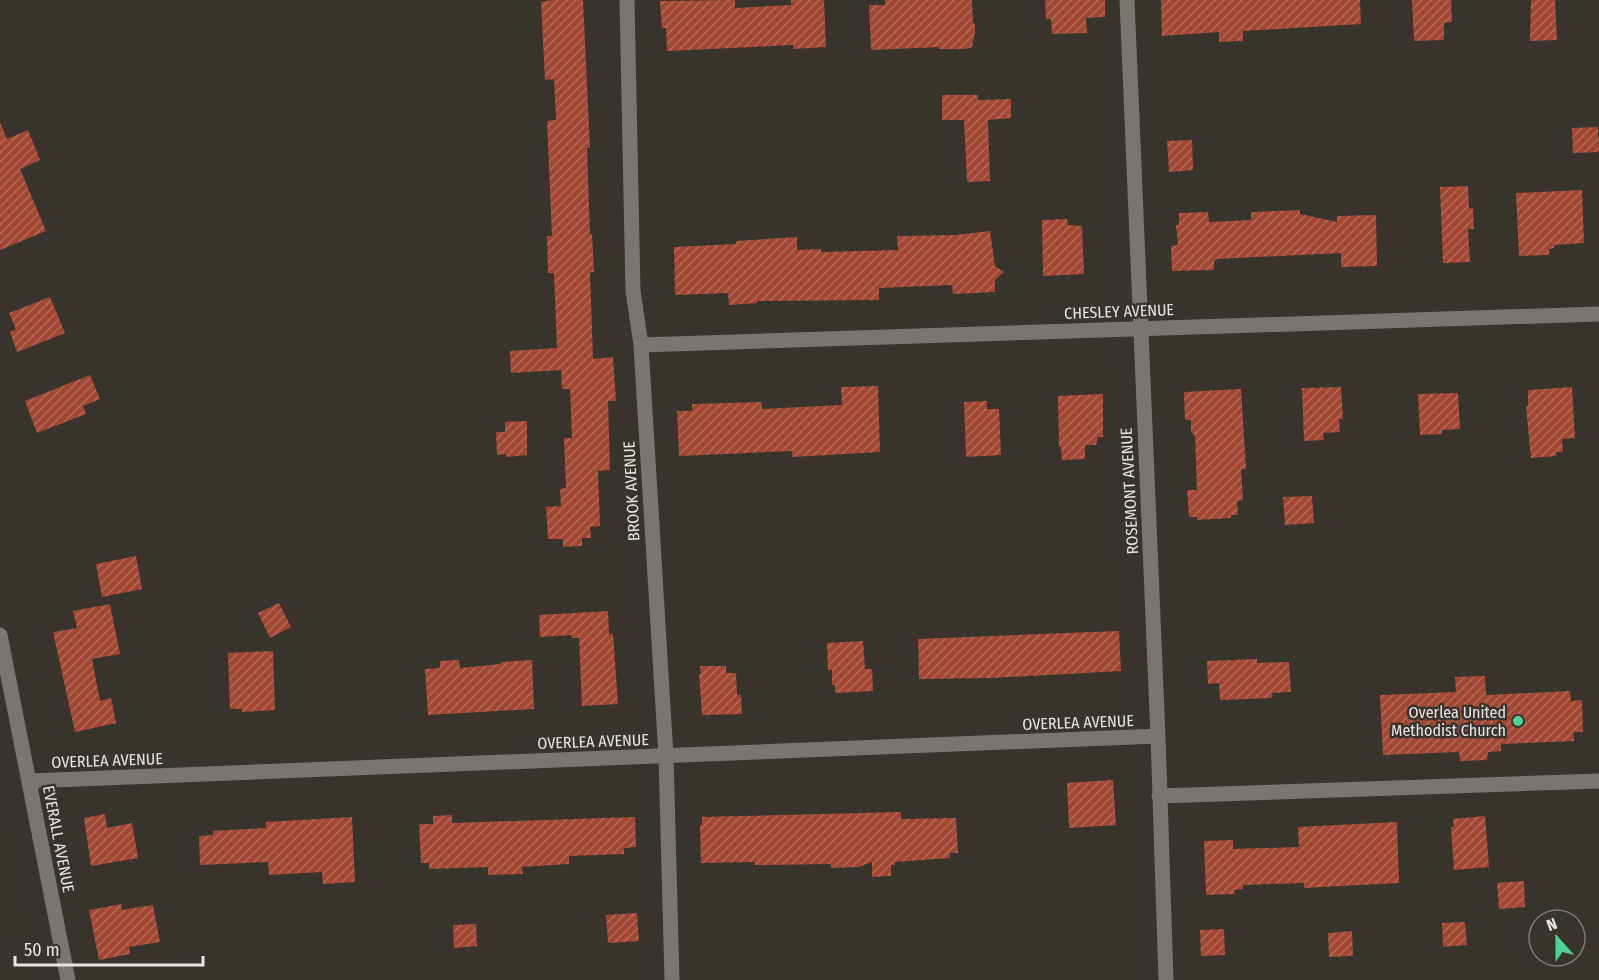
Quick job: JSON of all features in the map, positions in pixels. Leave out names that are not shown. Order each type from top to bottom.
[{"type":"street","name":"BROOK AVENUE","points":[[627,0],[633,291],[641,345],[666,756],[672,980]]},
{"type":"street","name":"ROSEMONT AVENUE","points":[[1127,0],[1166,980]]},
{"type":"street","name":"CHESLEY AVENUE","points":[[641,345],[1599,314]]},
{"type":"street","name":"EVERALL AVENUE","points":[[0,635],[68,980]]},
{"type":"street","name":"OVERLEA AVENUE","points":[[29,781],[1158,736]]},
{"type":"street","points":[[1159,796],[1599,780]]},
{"type":"building","points":[[583,0],[590,148],[587,148],[590,234],[592,234],[594,272],[590,272],[593,359],[613,357],[616,401],[608,401],[610,470],[598,471],[600,526],[590,527],[591,538],[582,538],[582,546],[563,547],[563,539],[548,539],[546,507],[561,506],[560,489],[566,488],[564,438],[572,438],[570,389],[562,389],[561,370],[511,373],[510,351],[557,348],[554,273],[548,273],[547,236],[552,236],[547,121],[556,120],[554,79],[545,80],[541,2]]},
{"type":"building","points":[[735,0],[735,8],[791,5],[791,0],[824,0],[826,47],[793,49],[793,45],[667,51],[666,28],[662,28],[660,1]]},
{"type":"building","points":[[885,0],[972,0],[975,33],[972,47],[871,50],[869,5],[885,5]]},
{"type":"building","points":[[1045,0],[1105,0],[1105,17],[1086,18],[1087,33],[1052,34],[1051,19],[1046,19]]},
{"type":"building","points":[[1161,0],[1360,0],[1361,24],[1243,31],[1243,41],[1219,42],[1219,32],[1162,36]]},
{"type":"building","points":[[1412,0],[1451,0],[1452,22],[1444,23],[1444,40],[1414,41]]},
{"type":"building","points":[[1531,0],[1555,0],[1557,40],[1530,41]]},
{"type":"building","points":[[942,95],[978,95],[978,100],[1011,99],[1011,118],[988,120],[990,181],[967,182],[964,120],[942,120]]},
{"type":"building","points":[[0,122],[7,139],[28,130],[40,160],[20,169],[46,231],[0,250]]},
{"type":"building","points":[[1598,127],[1599,152],[1573,153],[1572,128]]},
{"type":"building","points":[[1192,140],[1193,170],[1169,172],[1167,141]]},
{"type":"building","points":[[1468,186],[1469,208],[1473,208],[1474,229],[1468,229],[1470,262],[1443,263],[1440,187]]},
{"type":"building","points":[[1582,190],[1584,243],[1554,245],[1554,248],[1549,249],[1549,255],[1519,256],[1516,193]]},
{"type":"building","points":[[1300,210],[1300,214],[1337,222],[1337,216],[1376,215],[1377,266],[1341,267],[1341,253],[1217,259],[1214,261],[1214,270],[1172,271],[1171,246],[1178,245],[1176,225],[1179,225],[1179,213],[1208,212],[1209,222],[1251,220],[1251,212]]},
{"type":"building","points":[[1067,219],[1068,225],[1082,226],[1084,274],[1043,276],[1042,220]]},
{"type":"building","points":[[990,231],[995,266],[1004,272],[995,280],[995,292],[953,294],[952,285],[879,288],[879,300],[757,301],[757,303],[729,305],[728,293],[675,295],[674,247],[736,244],[736,241],[797,237],[797,250],[821,249],[821,252],[898,250],[897,236],[956,235]]},
{"type":"building","points":[[50,297],[65,333],[17,352],[10,332],[16,329],[9,313]]},
{"type":"building","points":[[90,375],[100,399],[83,406],[86,414],[37,433],[25,401]]},
{"type":"building","points":[[878,386],[880,452],[792,457],[792,451],[679,456],[677,411],[692,411],[692,404],[762,402],[762,409],[842,405],[841,387]]},
{"type":"building","points":[[1341,387],[1343,419],[1339,419],[1340,432],[1323,433],[1324,440],[1304,441],[1302,388]]},
{"type":"building","points":[[1572,387],[1575,438],[1562,439],[1563,452],[1556,452],[1556,456],[1531,458],[1526,407],[1528,406],[1528,390]]},
{"type":"building","points":[[1241,389],[1246,469],[1241,469],[1243,500],[1237,501],[1238,515],[1231,515],[1231,518],[1197,520],[1197,517],[1189,517],[1187,490],[1197,490],[1195,436],[1191,432],[1191,420],[1185,420],[1184,392]]},
{"type":"building","points":[[1458,393],[1460,429],[1442,430],[1442,434],[1420,435],[1418,394]]},
{"type":"building","points":[[1103,394],[1103,437],[1098,437],[1096,445],[1085,445],[1085,459],[1062,460],[1061,447],[1059,447],[1058,396]]},
{"type":"building","points":[[987,401],[987,409],[999,409],[1001,455],[966,457],[964,402]]},
{"type":"building","points":[[527,421],[527,455],[507,457],[506,454],[497,455],[496,432],[505,432],[505,422]]},
{"type":"building","points":[[1312,496],[1314,523],[1285,525],[1283,497]]},
{"type":"building","points":[[136,556],[142,589],[102,597],[96,564]]},
{"type":"building","points":[[279,603],[291,627],[270,638],[258,613]]},
{"type":"building","points":[[110,604],[120,654],[92,659],[100,701],[111,698],[116,723],[75,732],[53,632],[77,628],[73,611]]},
{"type":"building","points":[[608,611],[609,634],[613,634],[618,704],[582,706],[579,638],[572,638],[572,635],[540,637],[539,615]]},
{"type":"building","points":[[1119,631],[1121,671],[992,678],[919,679],[918,639]]},
{"type":"building","points":[[863,641],[865,669],[872,669],[873,691],[835,693],[835,685],[832,685],[832,670],[828,670],[827,643]]},
{"type":"building","points":[[273,651],[275,710],[242,712],[242,709],[230,709],[228,653]]},
{"type":"building","points":[[1257,659],[1257,663],[1289,662],[1291,692],[1272,693],[1272,698],[1220,700],[1219,683],[1208,684],[1207,661]]},
{"type":"building","points":[[459,660],[460,668],[532,660],[534,709],[428,715],[425,669],[440,668],[440,661]]},
{"type":"building","points":[[700,666],[726,666],[726,673],[736,673],[737,695],[741,695],[742,714],[702,715]]},
{"type":"building","name":"Overlea United Methodist Church","points":[[1485,676],[1486,695],[1570,691],[1571,701],[1582,700],[1583,732],[1573,732],[1574,741],[1501,744],[1501,751],[1488,752],[1487,760],[1460,761],[1459,752],[1383,755],[1380,695],[1456,692],[1455,677]]},
{"type":"building","points":[[1113,780],[1116,825],[1069,828],[1067,783]]},
{"type":"building","points":[[901,812],[901,819],[956,818],[958,853],[950,853],[950,858],[895,862],[895,865],[891,865],[891,876],[872,877],[872,862],[859,867],[831,868],[831,864],[701,863],[700,825],[702,825],[702,817]]},
{"type":"building","points":[[105,814],[107,828],[132,823],[138,858],[91,866],[84,818]]},
{"type":"building","points":[[452,815],[452,823],[635,817],[636,847],[624,848],[624,854],[569,856],[569,864],[522,867],[523,874],[488,875],[488,867],[429,869],[429,863],[421,863],[419,824],[433,824],[433,816]]},
{"type":"building","points":[[1485,816],[1489,867],[1454,870],[1451,827],[1454,827],[1453,819]]},
{"type":"building","points":[[352,817],[355,882],[323,884],[322,872],[269,875],[268,862],[200,865],[199,836],[213,835],[213,831],[266,828],[266,822]]},
{"type":"building","points":[[1397,822],[1399,883],[1304,888],[1304,883],[1243,885],[1243,889],[1234,890],[1235,894],[1206,895],[1204,841],[1233,840],[1233,849],[1299,847],[1298,827]]},
{"type":"building","points":[[1524,881],[1525,907],[1499,909],[1497,883]]},
{"type":"building","points":[[121,904],[122,910],[153,905],[160,942],[129,947],[130,954],[99,960],[89,910]]},
{"type":"building","points":[[637,913],[639,941],[608,943],[606,915]]},
{"type":"building","points":[[1465,922],[1467,945],[1443,947],[1442,923]]},
{"type":"building","points":[[476,924],[477,946],[454,948],[453,925]]},
{"type":"building","points":[[1224,929],[1225,955],[1201,956],[1200,930]]},
{"type":"building","points":[[1352,931],[1353,956],[1329,957],[1328,933]]},
{"type":"place","name":"Overlea United Methodist Church","points":[[1518,721]]}]
